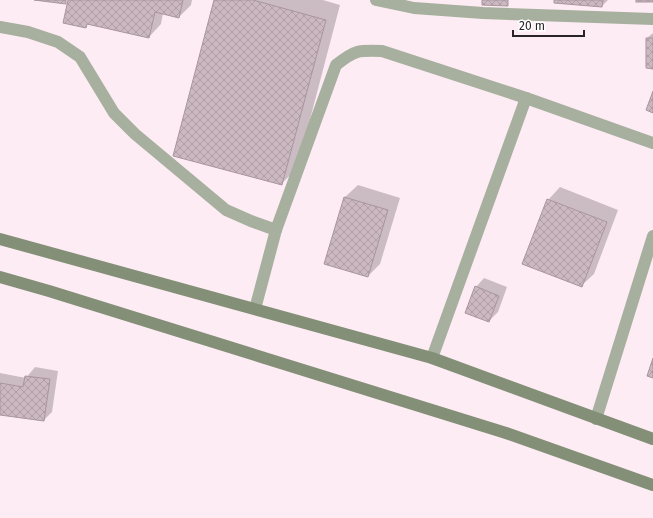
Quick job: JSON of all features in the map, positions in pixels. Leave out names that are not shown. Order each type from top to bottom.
[{"type":"main road","points":[[0,239],[432,358],[653,439]]},
{"type":"main road","points":[[0,277],[56,293],[506,433],[653,485]]},
{"type":"street","points":[[376,0],[414,8],[431,5],[483,13],[653,19]]},
{"type":"street","points":[[0,27],[28,32],[58,42],[80,57],[114,113],[135,134],[226,210],[276,230]]},
{"type":"street","points":[[255,309],[276,230],[336,65],[351,54],[366,50],[382,51],[526,98],[653,143]]},
{"type":"street","points":[[432,358],[526,98]]},
{"type":"street","points":[[596,419],[653,236]]},
{"type":"building","points":[[34,0],[66,0],[66,4]]},
{"type":"building","points":[[68,0],[183,0],[179,18],[155,12],[149,38],[87,24],[86,28],[63,23]]},
{"type":"building","points":[[214,0],[253,0],[326,20],[282,185],[173,156]]},
{"type":"building","points":[[482,0],[508,0],[508,6],[482,5]]},
{"type":"building","points":[[554,0],[603,0],[602,7],[554,3]]},
{"type":"building","points":[[636,0],[653,0],[653,2],[636,2]]},
{"type":"building","points":[[646,38],[653,38],[653,69],[646,68]]},
{"type":"building","points":[[653,91],[653,113],[646,110]]},
{"type":"building","points":[[344,197],[388,210],[368,277],[324,264]]},
{"type":"building","points":[[547,199],[607,222],[582,287],[522,264]]},
{"type":"building","points":[[475,286],[499,296],[489,322],[465,313]]},
{"type":"building","points":[[653,358],[653,378],[647,376]]},
{"type":"building","points":[[25,376],[50,379],[44,421],[0,415],[0,383],[23,387]]}]
